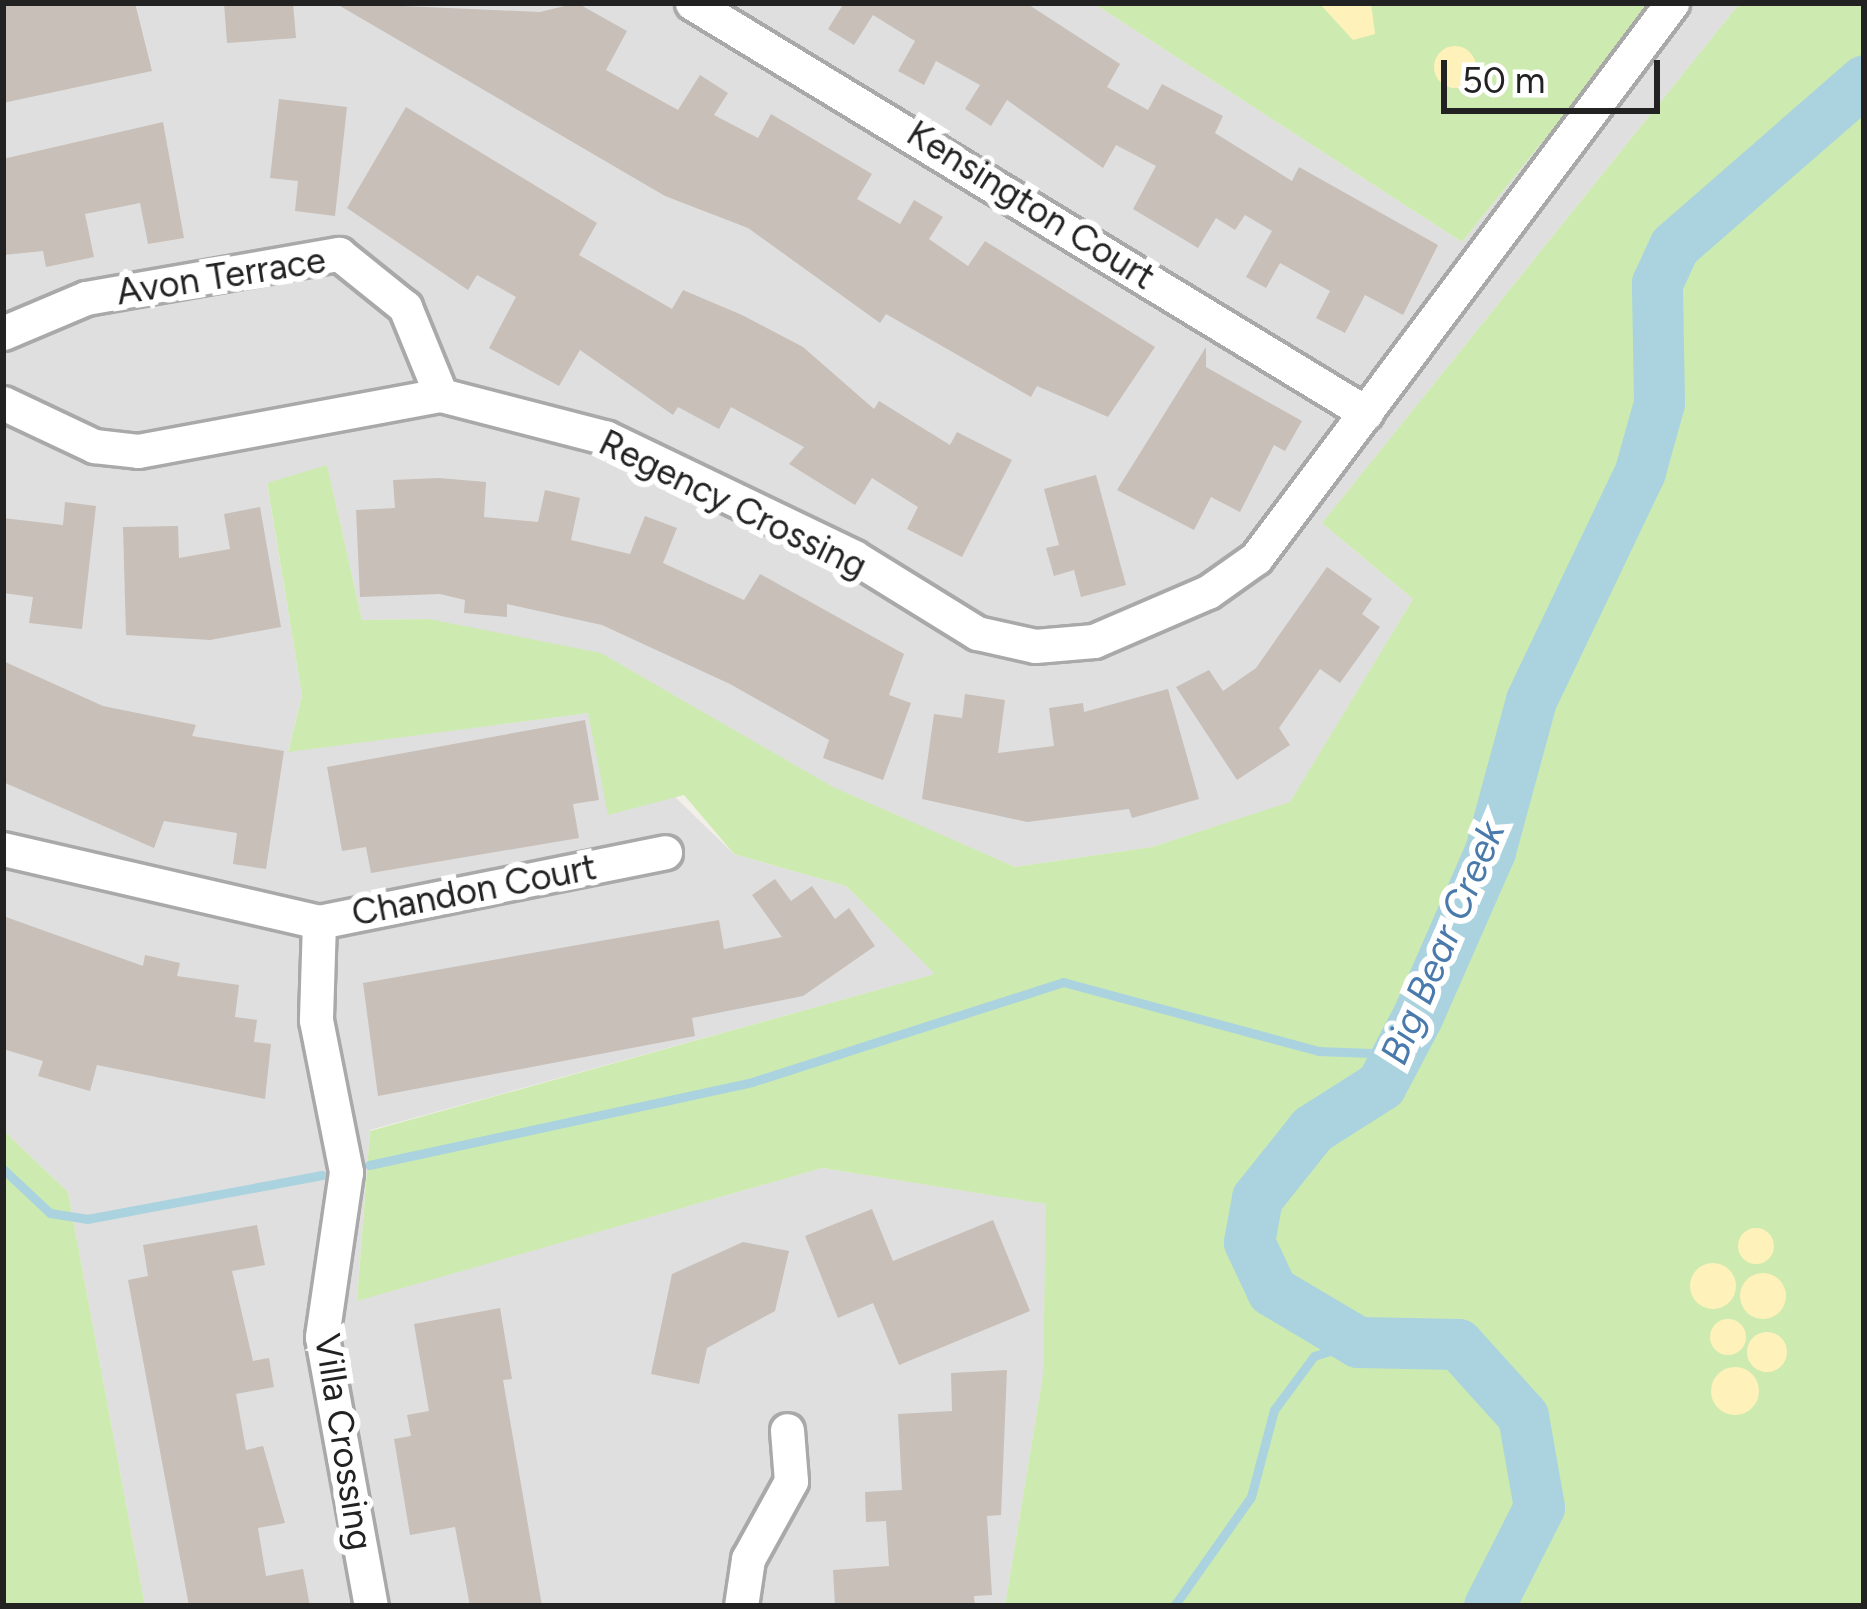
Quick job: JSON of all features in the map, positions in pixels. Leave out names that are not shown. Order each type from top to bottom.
[{"type":"street","name":"Kensington Court","points":[[692,3],[1366,412]]},
{"type":"street","name":"Regency Crossing","points":[[3,403],[94,446],[138,452],[442,395],[607,438],[854,557],[977,633],[1035,646],[1094,640],[1208,592],[1256,558],[1672,3]]},
{"type":"street","name":"Avon Terrace","points":[[3,333],[86,298],[339,254],[405,307],[442,395]]},
{"type":"street","name":"Chandon Court","points":[[3,849],[319,922],[665,852]]},
{"type":"street","name":"Villa Crossing","points":[[319,922],[316,1020],[346,1172],[322,1336],[371,1606]]},
{"type":"street","points":[[741,1606],[748,1558],[791,1481],[788,1430]]},
{"type":"shaded area","points":[[3,3],[1093,3],[1462,242],[1654,3],[1740,3],[1322,523],[1413,599],[1290,803],[1152,847],[1015,867],[429,619],[362,620],[327,466],[267,484],[302,695],[288,751],[588,713],[734,854],[846,886],[936,974],[370,1130],[357,1300],[822,1168],[1047,1204],[1043,1375],[1005,1606],[145,1606],[68,1192],[3,1130]]},
{"type":"green space","points":[[1093,3],[1654,3],[1462,242]]},
{"type":"green space","points":[[1740,3],[1864,3],[1864,1606],[1005,1606],[1043,1375],[1046,1204],[822,1168],[357,1301],[370,1131],[935,974],[846,886],[734,854],[684,795],[608,815],[588,713],[288,752],[302,695],[267,483],[327,465],[362,620],[429,619],[601,653],[833,787],[1015,867],[1152,847],[1290,802],[1413,599],[1322,523]]},
{"type":"green space","points":[[3,1130],[68,1192],[145,1606],[3,1606]]},
{"type":"sand","points":[[1319,3],[1371,3],[1375,34],[1353,40]]},
{"type":"sand","points":[[1455,46],[1470,52],[1476,67],[1470,82],[1455,88],[1440,82],[1434,67],[1440,52]]},
{"type":"sand","points":[[1756,1228],[1769,1233],[1774,1246],[1769,1259],[1756,1264],[1743,1259],[1738,1246],[1743,1233]]},
{"type":"sand","points":[[1713,1263],[1730,1269],[1736,1286],[1730,1303],[1713,1309],[1696,1303],[1690,1286],[1696,1269]]},
{"type":"sand","points":[[1763,1273],[1779,1280],[1786,1296],[1779,1312],[1763,1319],[1747,1312],[1740,1296],[1747,1280]]},
{"type":"sand","points":[[1728,1319],[1741,1324],[1746,1337],[1741,1350],[1728,1355],[1715,1350],[1710,1337],[1715,1324]]},
{"type":"sand","points":[[1767,1332],[1781,1338],[1787,1352],[1781,1366],[1767,1372],[1753,1366],[1747,1352],[1753,1338]]},
{"type":"sand","points":[[1735,1367],[1752,1374],[1759,1391],[1752,1408],[1735,1415],[1718,1408],[1711,1391],[1718,1374]]},
{"type":"building","points":[[3,3],[135,3],[152,71],[3,103]]},
{"type":"building","points":[[224,3],[293,3],[296,38],[227,43]]},
{"type":"building","points":[[335,3],[540,12],[577,3],[627,31],[606,70],[678,110],[700,75],[728,93],[714,115],[758,138],[771,114],[872,174],[857,199],[900,224],[914,200],[943,217],[929,239],[968,266],[985,241],[1155,347],[1108,417],[1037,386],[1031,397],[886,314],[880,323],[748,228],[665,196]]},
{"type":"building","points":[[844,3],[1026,3],[1120,64],[1107,87],[1148,110],[1162,84],[1223,116],[1215,133],[1292,181],[1299,167],[1438,245],[1403,315],[1365,295],[1345,333],[1316,318],[1330,291],[1280,263],[1266,288],[1246,277],[1272,231],[1245,215],[1235,230],[1216,218],[1198,248],[1133,209],[1156,166],[1116,145],[1103,168],[1007,100],[991,126],[965,109],[980,85],[936,61],[924,85],[898,71],[915,41],[873,15],[854,45],[828,29]]},
{"type":"building","points":[[279,99],[347,107],[335,216],[295,211],[298,181],[270,178]]},
{"type":"building","points":[[406,107],[597,223],[579,255],[672,309],[683,290],[742,315],[803,347],[874,409],[879,401],[950,445],[957,432],[1012,460],[962,557],[907,529],[918,507],[872,478],[855,505],[789,464],[804,447],[731,407],[719,429],[678,407],[673,415],[580,350],[559,386],[489,348],[516,297],[477,275],[468,290],[347,208]]},
{"type":"building","points":[[163,122],[184,238],[148,244],[140,203],[85,214],[94,257],[46,267],[43,251],[3,255],[3,159]]},
{"type":"building","points":[[1206,347],[1206,367],[1302,421],[1285,451],[1274,445],[1240,512],[1211,497],[1194,530],[1117,490]]},
{"type":"building","points":[[1096,475],[1126,585],[1081,597],[1074,570],[1054,576],[1046,548],[1059,545],[1044,489]]},
{"type":"building","points":[[393,480],[486,482],[484,517],[538,522],[545,490],[580,498],[571,540],[630,554],[645,516],[677,528],[663,563],[744,600],[760,574],[904,654],[889,695],[911,703],[883,780],[823,758],[829,740],[730,684],[602,625],[507,604],[507,617],[464,613],[465,600],[440,594],[360,597],[356,510],[395,508]]},
{"type":"building","points":[[65,502],[96,506],[82,629],[29,623],[33,597],[3,593],[3,518],[63,525]]},
{"type":"building","points":[[260,507],[281,627],[210,640],[126,635],[123,527],[178,526],[179,558],[230,549],[224,514]]},
{"type":"building","points":[[1327,567],[1372,599],[1362,614],[1380,627],[1340,683],[1320,669],[1279,728],[1290,745],[1237,780],[1176,687],[1209,670],[1223,691],[1256,668]]},
{"type":"building","points":[[3,661],[103,706],[196,725],[192,736],[284,751],[266,869],[233,864],[237,833],[164,821],[154,848],[3,782]]},
{"type":"building","points":[[1168,689],[1199,799],[1132,818],[1129,809],[1027,822],[922,799],[934,714],[962,718],[965,694],[1005,700],[998,753],[1054,746],[1049,708],[1083,703],[1084,712]]},
{"type":"building","points":[[585,720],[599,800],[573,804],[579,838],[371,873],[366,847],[342,851],[327,767]]},
{"type":"building","points":[[775,879],[791,901],[812,886],[835,919],[849,908],[875,946],[803,996],[692,1018],[695,1036],[378,1096],[363,983],[719,920],[724,949],[782,937],[752,895]]},
{"type":"building","points":[[3,916],[143,966],[145,955],[180,963],[177,976],[239,985],[235,1017],[257,1020],[254,1042],[271,1044],[265,1099],[97,1065],[90,1091],[38,1076],[43,1061],[3,1049]]},
{"type":"building","points":[[872,1209],[893,1261],[993,1220],[1030,1311],[899,1365],[873,1303],[838,1318],[805,1236]]},
{"type":"building","points":[[257,1225],[265,1265],[232,1271],[253,1361],[269,1358],[274,1387],[236,1394],[246,1450],[263,1446],[285,1523],[258,1528],[266,1576],[303,1569],[310,1606],[189,1606],[128,1280],[148,1276],[143,1245]]},
{"type":"building","points":[[743,1242],[789,1251],[775,1311],[707,1348],[699,1384],[651,1374],[672,1274]]},
{"type":"building","points":[[500,1308],[512,1379],[503,1380],[542,1606],[470,1606],[455,1527],[410,1535],[394,1439],[411,1436],[407,1415],[429,1411],[414,1324]]},
{"type":"building","points":[[1007,1370],[1001,1515],[987,1516],[992,1595],[974,1596],[975,1606],[835,1606],[833,1570],[889,1566],[886,1521],[866,1522],[865,1492],[902,1490],[898,1414],[952,1411],[951,1373]]},
{"type":"waterway","name":"Big Bear Creek","points":[[1489,1606],[1539,1507],[1523,1416],[1458,1344],[1358,1342],[1272,1291],[1249,1242],[1257,1198],[1312,1129],[1381,1085],[1418,1015],[1490,851],[1531,700],[1640,471],[1659,403],[1657,283],[1674,246],[1864,80]]},
{"type":"waterway","points":[[369,1165],[752,1082],[1063,982],[1318,1051],[1397,1054]]},
{"type":"waterway","points":[[3,1169],[50,1213],[87,1219],[322,1175]]},
{"type":"waterway","points":[[1174,1606],[1251,1497],[1274,1410],[1314,1356],[1358,1342]]}]
